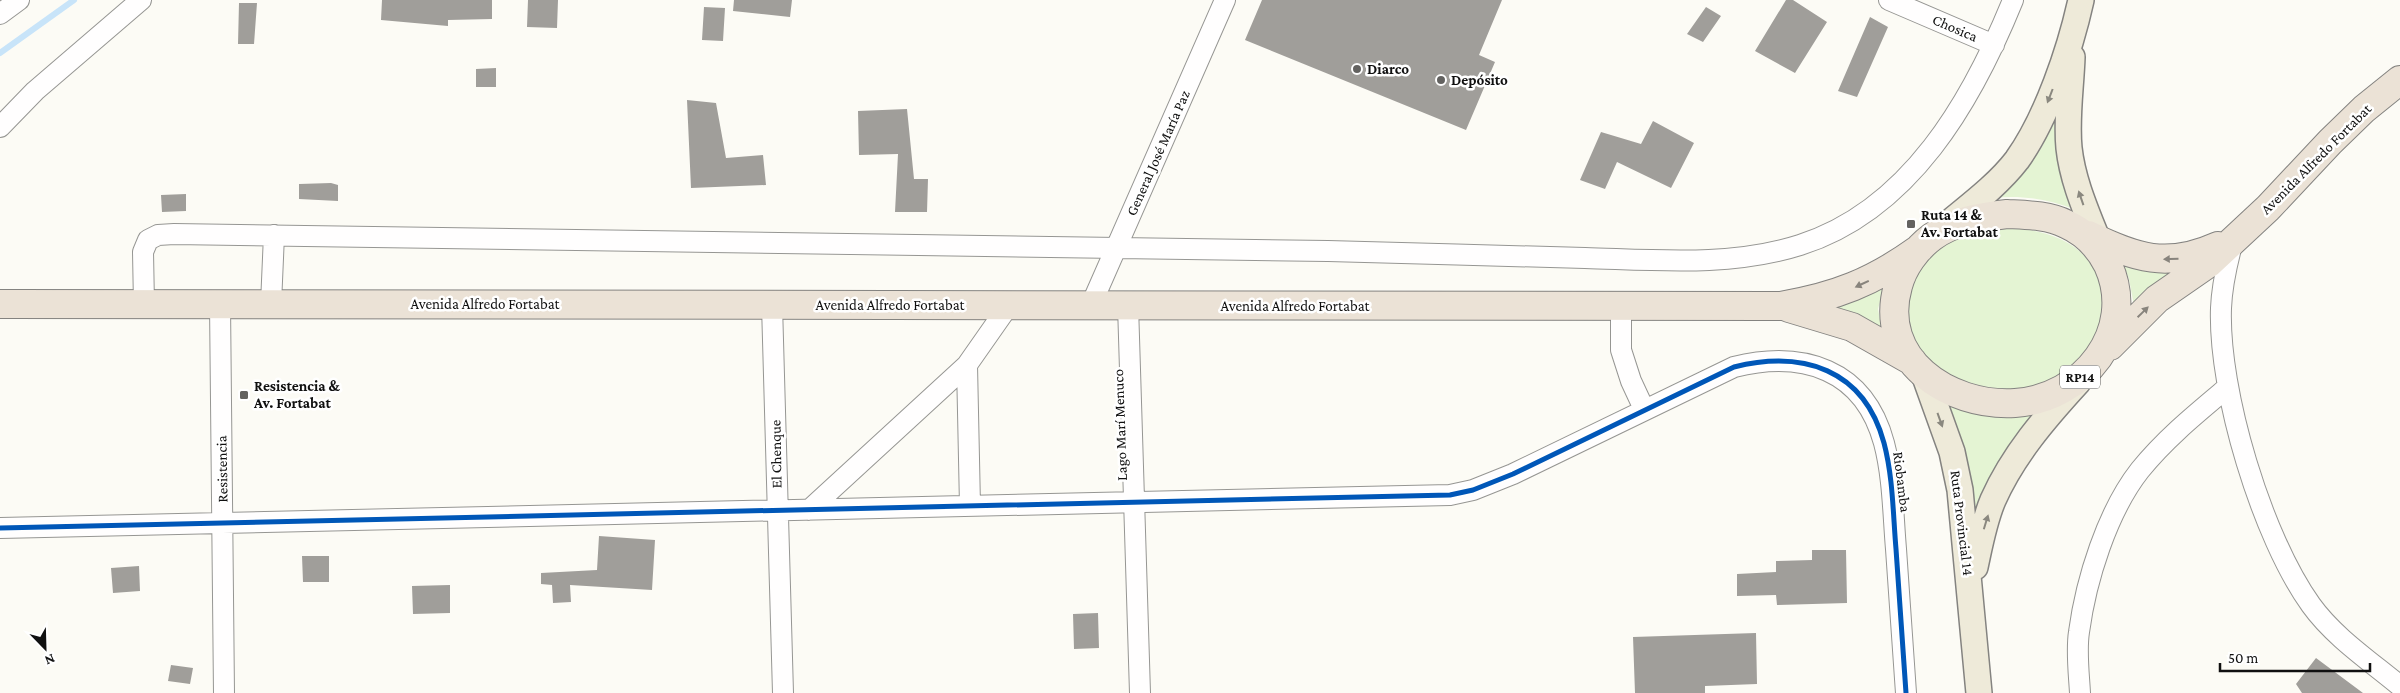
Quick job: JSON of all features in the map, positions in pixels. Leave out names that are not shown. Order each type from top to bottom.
[{"type":"highway","name":"Avenida Alfredo Fortabat","points":[[2093,366],[2145,310],[2202,269],[2268,208],[2357,116],[2400,80]]},
{"type":"highway","points":[[1925,243],[1968,220],[2007,214],[2046,218],[2065,223],[2094,244]]},
{"type":"highway","name":"Avenida Alfredo Fortabat","points":[[2094,244],[2132,254],[2170,260],[2196,255],[2233,239]]},
{"type":"highway","name":"Avenida Alfredo Fortabat","points":[[0,304],[1780,306],[1814,300],[1850,289],[1882,274],[1925,243]]},
{"type":"highway","name":"Ruta Provincial 14","points":[[1925,243],[1907,263],[1900,278],[1893,311],[1895,328],[1901,344],[1918,368],[1938,386],[1955,394],[1985,401],[2014,403],[2046,396],[2061,390],[2093,366],[2113,330],[2116,312],[2116,293],[2112,276],[2094,244]]},
{"type":"highway","name":"Avenida Alfredo Fortabat","points":[[1780,306],[1852,327],[1918,368]]},
{"type":"main road","name":"Ruta Provincial 14","points":[[1925,243],[2001,178],[2016,161],[2045,109],[2073,34],[2081,0]]},
{"type":"main road","name":"Ruta Provincial 14","points":[[2073,34],[2069,146],[2075,178],[2094,244]]},
{"type":"main road","name":"Ruta Provincial 14","points":[[1970,586],[1985,524],[2003,480],[2027,441],[2093,366]]},
{"type":"main road","name":"Ruta Provincial 14","points":[[1918,368],[1957,471],[1970,586],[1974,655],[1979,693]]},
{"type":"street","points":[[0,14],[19,0]]},
{"type":"street","points":[[0,127],[35,91],[141,0]]},
{"type":"street","name":"General José María Paz","points":[[1091,305],[1225,0]]},
{"type":"street","name":"Chosica","points":[[1889,0],[1994,45]]},
{"type":"street","points":[[144,304],[144,252],[148,240],[158,235],[174,234],[1116,247],[1651,260],[1755,256],[1802,244],[1845,227],[1886,197],[1918,164],[1948,127],[1976,83],[2013,0]]},
{"type":"street","points":[[271,304],[274,235]]},
{"type":"street","points":[[2233,239],[2224,272],[2221,308],[2223,348],[2228,386],[2246,460],[2275,542],[2291,575],[2311,606],[2330,626],[2400,686]]},
{"type":"street","name":"Resistencia","points":[[220,304],[224,693]]},
{"type":"street","name":"El Chenque","points":[[772,305],[777,511],[781,555],[783,693]]},
{"type":"street","points":[[809,510],[967,365],[1010,305]]},
{"type":"street","name":"Lago Marí Menuco","points":[[1128,305],[1140,693]]},
{"type":"street","points":[[1621,306],[1622,350],[1625,365],[1644,409]]},
{"type":"street","name":"Riobamba","points":[[0,528],[1450,495],[1493,483],[1734,367],[1758,361],[1783,361],[1812,365],[1837,374],[1855,388],[1876,422],[1884,442],[1889,464],[1906,693]]},
{"type":"street","points":[[967,365],[970,506]]},
{"type":"street","points":[[2080,693],[2079,634],[2091,575],[2110,521],[2139,471],[2177,429],[2228,386]]},
{"type":"green space","points":[[2059,105],[2076,210],[2035,199],[2015,197],[1993,198],[2031,161],[2042,147]]},
{"type":"green space","points":[[2001,227],[2031,230],[2046,234],[2072,246],[2092,266],[2103,292],[2102,323],[2099,335],[2094,342],[2070,372],[2058,379],[2035,387],[1993,388],[1955,377],[1939,368],[1925,356],[1915,340],[1910,322],[1909,301],[1912,287],[1920,268],[1929,257],[1941,246],[1957,238]]},
{"type":"green space","points":[[2121,259],[2180,265],[2134,306],[2129,279]]},
{"type":"green space","points":[[1885,284],[1878,309],[1882,330],[1818,309]]},
{"type":"green space","points":[[1942,402],[1966,411],[1991,416],[2015,417],[2041,412],[1975,529]]},
{"type":"building","points":[[382,0],[492,0],[492,19],[448,20],[448,26],[381,20]]},
{"type":"building","points":[[528,0],[558,0],[557,28],[527,27]]},
{"type":"building","points":[[734,0],[792,0],[790,17],[733,11]]},
{"type":"building","points":[[1262,0],[1502,0],[1479,55],[1495,62],[1466,130],[1245,40]]},
{"type":"building","points":[[1786,0],[1793,0],[1827,22],[1795,73],[1755,51]]},
{"type":"building","points":[[239,3],[257,3],[254,44],[238,44]]},
{"type":"building","points":[[704,7],[725,8],[723,41],[702,40]]},
{"type":"building","points":[[1706,7],[1721,16],[1703,42],[1687,34]]},
{"type":"building","points":[[1870,17],[1888,27],[1857,97],[1838,91]]},
{"type":"building","points":[[496,68],[496,87],[476,87],[476,69]]},
{"type":"building","points":[[687,100],[716,103],[726,158],[763,155],[766,185],[691,188]]},
{"type":"building","points":[[907,109],[914,179],[928,179],[927,212],[895,212],[898,154],[859,155],[858,111]]},
{"type":"building","points":[[1653,121],[1694,143],[1671,188],[1617,162],[1605,189],[1580,180],[1601,132],[1641,144]]},
{"type":"building","points":[[331,183],[338,185],[338,201],[299,199],[299,184]]},
{"type":"building","points":[[186,194],[186,211],[162,212],[161,195]]},
{"type":"building","points":[[599,536],[655,540],[652,590],[570,585],[571,602],[553,603],[552,585],[541,584],[541,573],[597,570]]},
{"type":"building","points":[[1812,550],[1846,550],[1847,603],[1777,605],[1776,595],[1737,596],[1737,574],[1776,572],[1776,561],[1812,560]]},
{"type":"building","points":[[302,556],[329,556],[329,582],[303,582]]},
{"type":"building","points":[[139,566],[140,591],[113,593],[111,568]]},
{"type":"building","points":[[450,585],[450,613],[413,614],[412,586]]},
{"type":"building","points":[[1098,613],[1099,648],[1074,649],[1073,614]]},
{"type":"building","points":[[1756,633],[1757,684],[1705,686],[1705,693],[1635,693],[1633,637]]},
{"type":"building","points":[[2316,658],[2363,693],[2302,693],[2296,684]]},
{"type":"building","points":[[171,665],[193,668],[190,684],[168,681]]},
{"type":"waterway","points":[[0,53],[74,0]]},
{"type":"cycle path","points":[[0,528],[1450,495],[1473,490],[1513,474],[1734,367],[1759,362],[1784,361],[1807,364],[1827,371],[1846,382],[1862,398],[1875,418],[1884,443],[1889,469],[1906,693]]},
{"type":"place","name":"Diarco","points":[[1357,69]]},
{"type":"place","name":"Depósito","points":[[1441,80]]},
{"type":"place","name":"Ruta 14 & Av. Fortabat","points":[[1911,224]]},
{"type":"place","name":"Resistencia & Av. Fortabat","points":[[244,395]]}]
